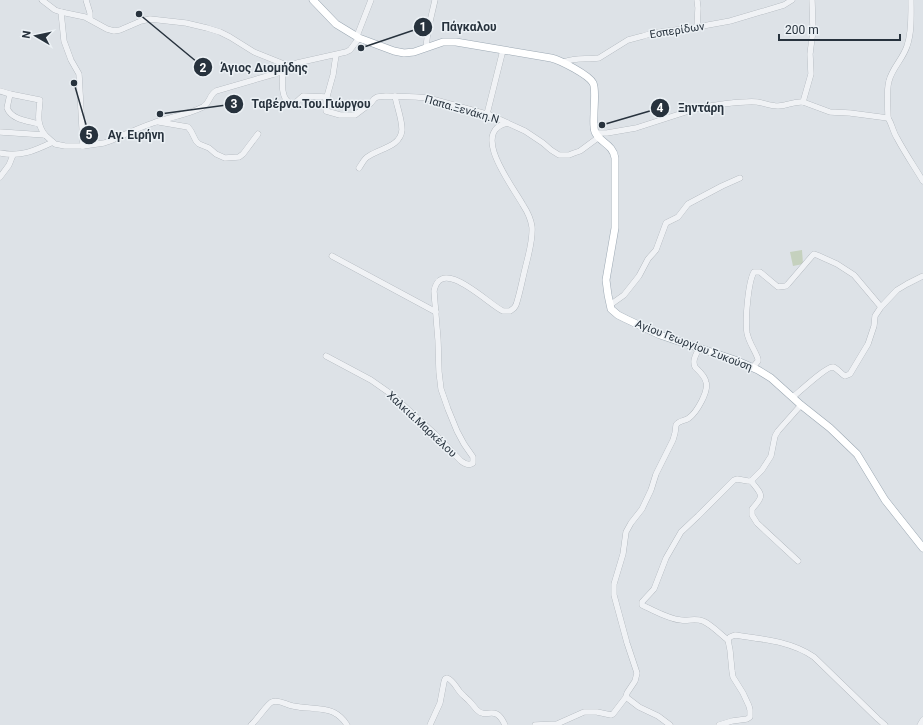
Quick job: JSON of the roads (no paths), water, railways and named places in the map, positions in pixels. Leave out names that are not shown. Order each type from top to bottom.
[{"type":"main road","points":[[313,0],[336,24],[358,37],[400,53],[414,52],[443,42],[451,42],[551,58],[564,62],[591,80],[594,84],[594,123],[597,135],[612,150],[615,158],[615,228],[606,280],[610,306]]},
{"type":"main road","name":"Αγίου Γεωργίου Συκούση","points":[[610,306],[614,312],[626,319],[660,335],[752,368],[771,378],[801,405],[830,428],[857,454],[885,500],[923,548]]},
{"type":"street","points":[[42,0],[55,10],[90,19],[107,29],[116,31],[150,19],[200,26],[220,32],[254,52],[288,66]]},
{"type":"street","points":[[86,0],[90,13],[90,19]]},
{"type":"street","points":[[0,90],[10,94],[40,100],[38,119],[40,128],[53,142],[58,145],[83,146],[110,142],[154,122],[186,114],[205,106],[208,104],[212,93],[216,91],[283,71],[288,66],[348,52],[358,37],[371,0]]},
{"type":"street","points":[[426,48],[428,30],[435,0]]},
{"type":"street","points":[[697,0],[697,27]]},
{"type":"street","name":"Εσπερίδων","points":[[564,62],[577,59],[599,58],[628,40],[648,34],[697,27],[741,18],[784,5],[792,0]]},
{"type":"street","points":[[803,102],[811,74],[810,54],[813,30],[812,0]]},
{"type":"street","points":[[911,0],[910,33],[907,45],[903,55],[891,74],[888,84],[888,118],[900,145],[923,181]]},
{"type":"street","points":[[61,12],[64,41],[71,60],[79,74],[83,146]]},
{"type":"street","points":[[487,114],[503,50]]},
{"type":"street","points":[[283,71],[284,97],[287,102],[294,104],[305,95],[327,97],[336,55]]},
{"type":"street","points":[[10,94],[7,108],[10,114],[39,124]]},
{"type":"street","name":"Παπα.Ξενάκη.Ν","points":[[327,97],[326,111],[340,115],[355,115],[371,103],[375,98],[386,96],[428,98],[487,114],[534,137],[559,155],[565,156],[574,154],[583,149],[597,135]]},
{"type":"street","points":[[359,168],[368,156],[390,146],[400,138],[402,132],[401,123],[395,96]]},
{"type":"street","points":[[597,135],[636,128],[704,107],[750,102],[776,106],[803,102],[830,112],[888,118]]},
{"type":"street","points":[[158,122],[188,127],[199,144],[209,148],[214,153],[225,158],[239,157],[258,134]]},
{"type":"street","name":"Χαλκιά.Μαρκέλου","points":[[326,356],[382,387],[435,434],[461,462],[471,464],[473,457],[457,431],[441,389],[434,295],[435,287],[439,280],[444,278],[453,279],[468,286],[503,311],[510,311],[516,305],[531,245],[532,228],[523,205],[500,168],[492,147],[492,138],[496,129],[502,124],[507,123]]},
{"type":"street","points":[[0,132],[46,135]]},
{"type":"street","points":[[0,153],[13,155],[27,153],[53,142]]},
{"type":"street","points":[[0,177],[9,165],[13,155]]},
{"type":"street","points":[[610,306],[624,295],[639,276],[648,259],[656,250],[666,223],[678,217],[688,204],[740,178]]},
{"type":"street","points":[[752,368],[758,359],[747,333],[747,322],[748,296],[751,276],[754,272],[760,272],[778,287],[786,286],[814,254],[837,264],[854,275],[881,307]]},
{"type":"street","points":[[332,256],[436,312]]},
{"type":"street","points":[[793,397],[830,367],[833,367],[845,376],[850,374],[868,344],[874,326],[875,316],[881,307],[897,290],[923,276]]},
{"type":"street","points":[[535,725],[557,724],[584,712],[597,712],[610,715],[613,714],[635,682],[637,673],[614,596],[614,584],[623,554],[627,529],[642,509],[651,490],[656,474],[673,440],[676,425],[679,422],[688,419],[692,415],[705,394],[707,386],[706,380],[694,365],[694,360],[699,348]]},
{"type":"street","points":[[751,481],[769,460],[772,453],[775,436],[778,431],[801,405]]},
{"type":"street","points":[[719,725],[750,717],[749,706],[733,677],[728,640],[703,621],[694,619],[677,619],[645,607],[642,605],[643,600],[650,595],[654,589],[666,558],[681,532],[734,480],[751,481],[761,493],[761,500],[752,509],[752,515],[757,523],[798,561]]},
{"type":"street","points":[[728,640],[734,635],[767,640],[806,651],[885,725]]},
{"type":"street","points":[[430,725],[440,703],[444,682],[447,678],[451,680],[479,712],[498,714],[505,725]]},
{"type":"street","points":[[626,697],[639,707],[658,716],[670,725]]},
{"type":"street","points":[[251,725],[268,704],[276,701],[294,707],[315,708],[332,712],[340,717],[347,725]]},
{"type":"street","points":[[920,725],[923,720]]},
{"type":"place","name":"Άγιος Διομήδης","points":[[139,14]]},
{"type":"place","name":"Πάγκαλου","points":[[361,48]]},
{"type":"place","name":"Αγ. Ειρήνη","points":[[74,83]]},
{"type":"place","name":"Ταβέρνα.Του.Γιώργου","points":[[160,114]]},
{"type":"place","name":"Ξηντάρη","points":[[602,125]]}]
